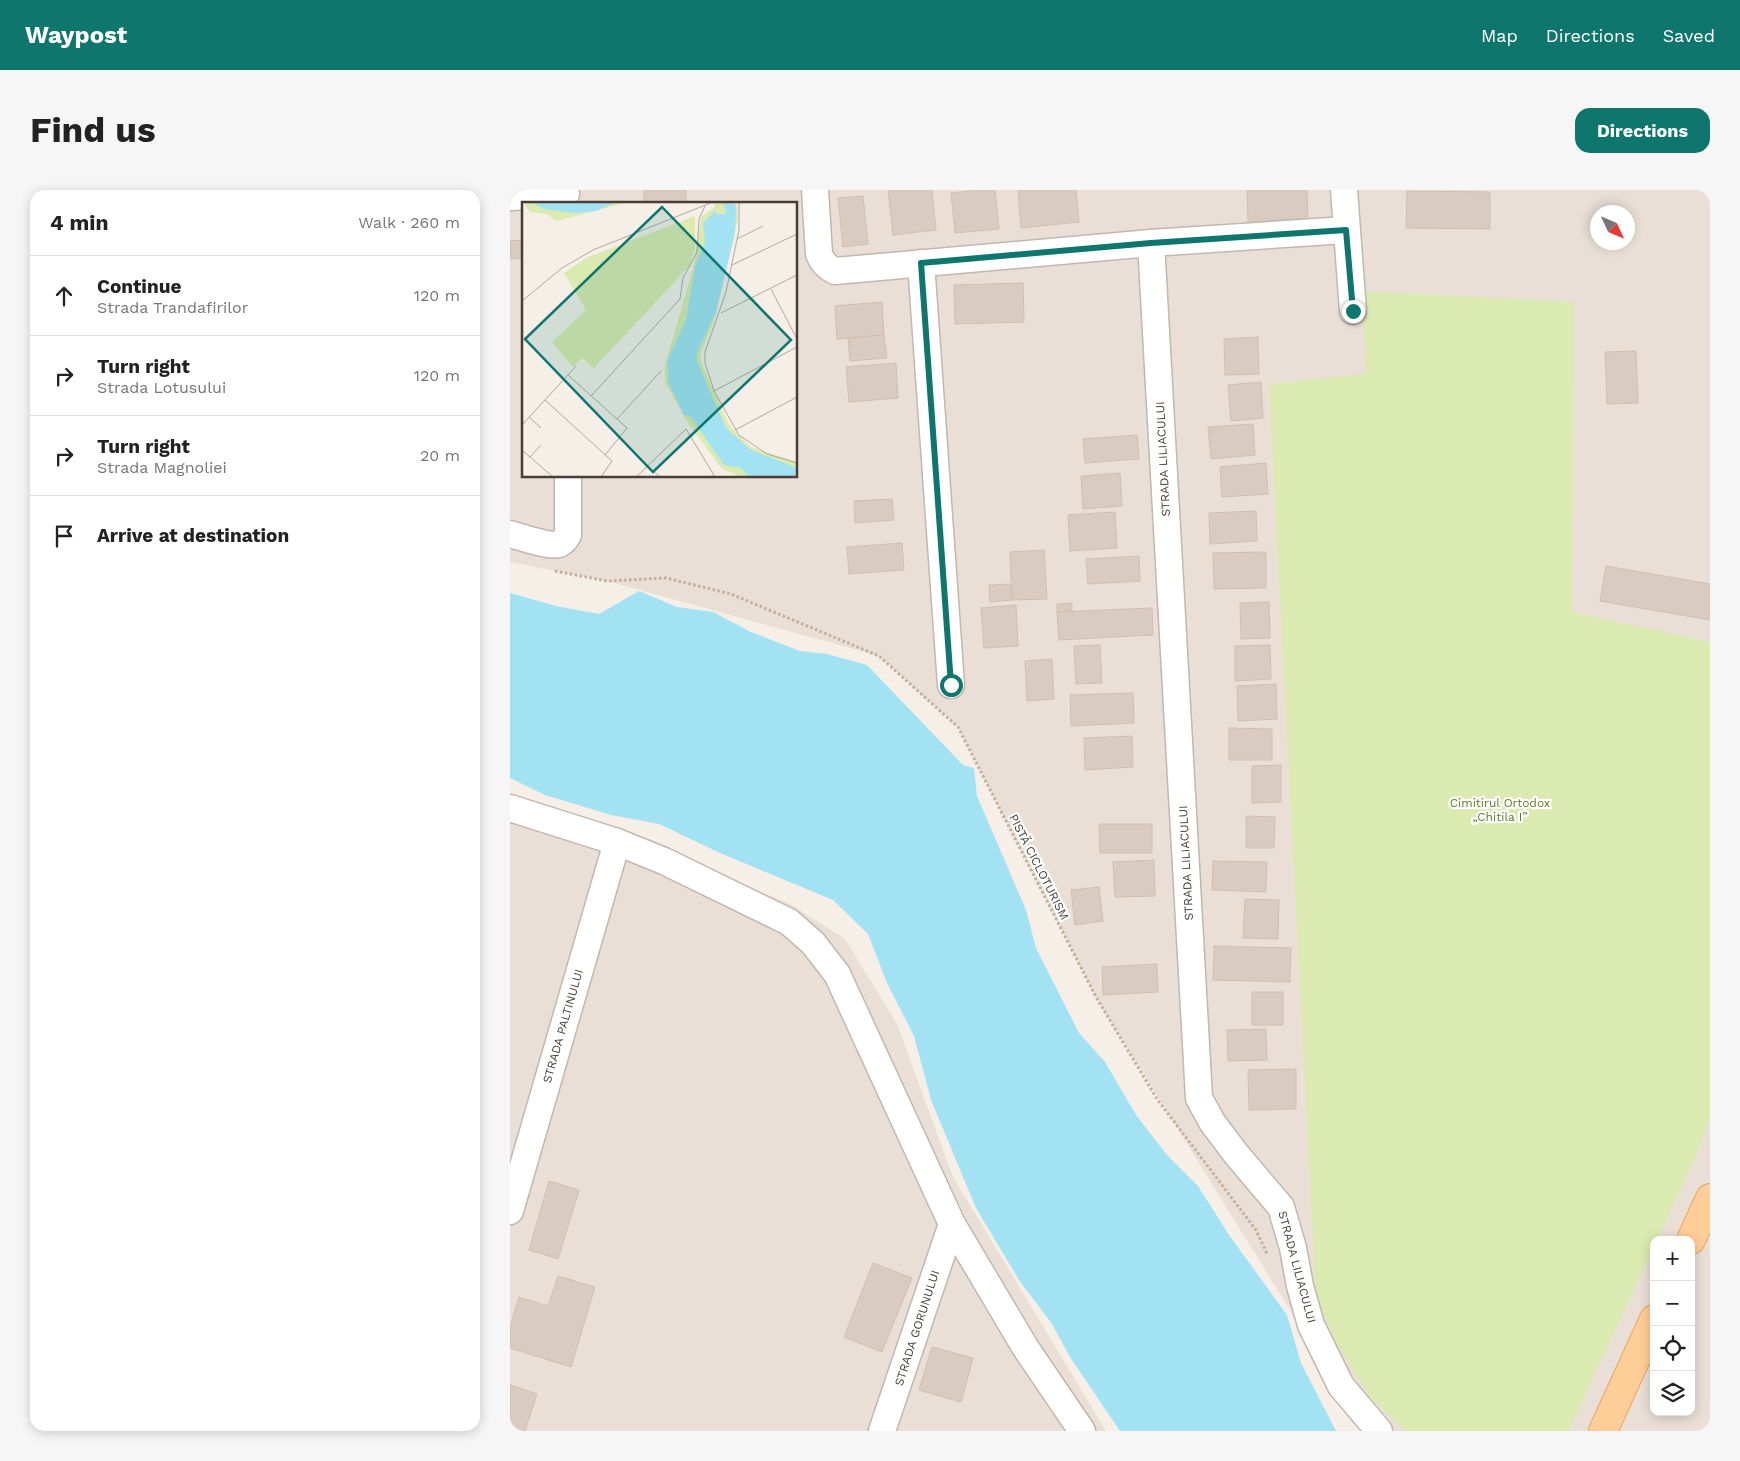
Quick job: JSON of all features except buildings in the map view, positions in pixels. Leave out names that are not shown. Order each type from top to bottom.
[{"type":"main road","points":[[1693,1236],[1710,1198]]},
{"type":"main road","points":[[1603,1431],[1651,1326]]},
{"type":"street","points":[[815,190],[819,254],[822,262],[828,268],[835,271],[1151,243],[1346,230]]},
{"type":"street","points":[[1344,190],[1353,311]]},
{"type":"street","points":[[510,197],[566,196]]},
{"type":"street","name":"STRADA LILIACULUI","points":[[1151,243],[1199,1098],[1212,1122],[1236,1154],[1282,1207],[1311,1325],[1341,1386],[1378,1431]]},
{"type":"street","points":[[921,263],[951,685]]},
{"type":"street","points":[[510,534],[553,545],[561,543],[568,535],[568,478]]},
{"type":"street","points":[[510,808],[617,842],[664,861],[788,922],[814,943],[837,974],[952,1224],[1025,1347],[1082,1431]]},
{"type":"street","name":"STRADA PALTINULUI","points":[[510,1211],[617,842]]},
{"type":"street","name":"STRADA GORUNULUI","points":[[882,1431],[952,1224]]},
{"type":"path","name":"PISTĂ CICLOTURISM","points":[[549,570],[607,581],[666,578],[730,594],[879,656],[958,727],[1096,997],[1157,1098],[1256,1230],[1268,1257]]},
{"type":"shaded area","points":[[510,190],[1710,190],[1710,1431],[1382,1431],[1295,1318],[1096,997],[958,727],[879,656],[607,581],[510,562]]},
{"type":"shaded area","points":[[510,798],[650,843],[792,905],[845,939],[897,1024],[953,1177],[1106,1431],[510,1431]]},
{"type":"green space","name":"Cimitirul Ortodox „Chitila I”","points":[[1362,291],[1574,302],[1572,612],[1710,642],[1710,1118],[1696,1155],[1659,1236],[1650,1236],[1650,1255],[1568,1431],[1406,1431],[1371,1398],[1337,1344],[1316,1297],[1269,384],[1366,374]]},
{"type":"water","points":[[639,591],[677,607],[713,612],[751,632],[800,651],[827,654],[867,665],[963,765],[974,768],[977,796],[1026,910],[1036,948],[1079,1033],[1105,1062],[1136,1115],[1167,1155],[1198,1186],[1229,1235],[1287,1315],[1301,1363],[1336,1431],[1120,1431],[1070,1357],[1052,1324],[1019,1280],[976,1208],[931,1100],[914,1036],[887,983],[868,934],[833,900],[720,853],[659,824],[611,815],[545,795],[510,778],[510,593],[556,606],[599,614]]},
{"type":"route","points":[[951,685],[921,263],[1151,243],[1346,230],[1353,311]]}]
